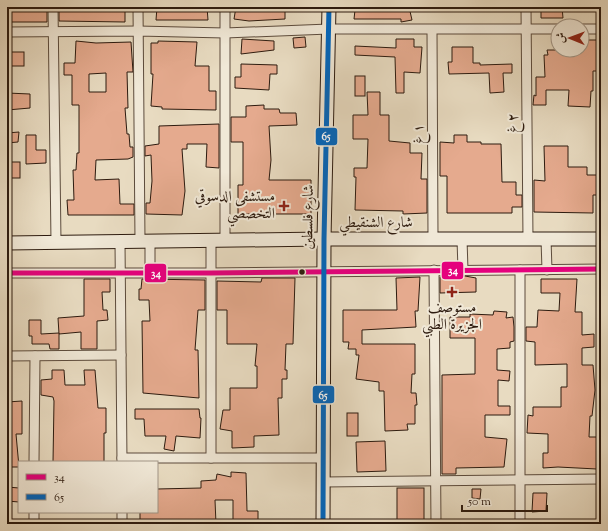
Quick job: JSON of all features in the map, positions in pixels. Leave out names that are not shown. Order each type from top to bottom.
[{"type":"street","points":[[53,7],[56,242]]},
{"type":"street","points":[[138,7],[145,241],[150,272]]},
{"type":"street","points":[[224,240],[225,7]]},
{"type":"street","name":"شارع فلسطين","points":[[323,524],[324,239],[328,7]]},
{"type":"street","name":"٢ غ","points":[[526,7],[528,240]]},
{"type":"street","points":[[7,32],[225,32],[328,29],[550,29]]},
{"type":"street","points":[[590,29],[601,29]]},
{"type":"street","name":"١ غ","points":[[432,30],[433,238]]},
{"type":"street","name":"شارع الشنقيطي","points":[[7,243],[433,238],[528,240],[601,239]]},
{"type":"street","points":[[462,239],[463,270]]},
{"type":"street","points":[[546,239],[547,270]]},
{"type":"street","points":[[211,241],[211,458]]},
{"type":"street","points":[[120,242],[122,460],[323,458]]},
{"type":"street","points":[[7,273],[212,273],[601,269]]},
{"type":"street","points":[[434,270],[436,524]]},
{"type":"street","points":[[520,270],[520,524]]},
{"type":"street","points":[[7,356],[121,355]]},
{"type":"street","points":[[34,461],[35,356]]},
{"type":"street","points":[[323,482],[601,479]]},
{"type":"street","points":[[34,513],[34,524]]},
{"type":"street","points":[[122,513],[122,524]]},
{"type":"building","points":[[7,7],[47,8],[47,22],[7,22]]},
{"type":"building","points":[[59,7],[125,7],[125,22],[59,21]]},
{"type":"building","points":[[157,7],[207,7],[208,20],[156,20]]},
{"type":"building","points":[[236,7],[285,8],[285,19],[249,21],[234,19]]},
{"type":"building","points":[[362,7],[409,7],[412,20],[401,22],[401,19],[354,19],[355,10],[361,11]]},
{"type":"building","points":[[541,7],[562,7],[563,18],[541,18]]},
{"type":"building","points":[[305,37],[306,47],[294,48],[293,38]]},
{"type":"building","points":[[242,39],[274,41],[274,50],[241,54]]},
{"type":"building","points":[[396,39],[414,39],[414,47],[422,47],[420,73],[404,72],[404,93],[396,93],[395,57],[355,55],[355,46],[396,48]]},
{"type":"building","points":[[590,40],[600,40],[600,71],[593,71],[593,91],[591,91],[590,107],[568,106],[569,90],[546,90],[546,105],[533,105],[534,95],[536,96],[536,77],[545,77],[544,55],[548,55],[547,50],[550,50],[550,58],[590,58]]},
{"type":"building","points":[[76,41],[96,43],[131,42],[133,72],[127,72],[128,108],[125,108],[127,134],[129,134],[130,147],[133,147],[133,157],[128,159],[96,160],[95,180],[119,179],[120,204],[134,204],[134,215],[68,215],[67,200],[74,200],[73,170],[76,170],[77,153],[79,153],[79,105],[72,105],[72,75],[64,75],[64,63],[75,63]],"holes":[[[106,73],[106,92],[89,92],[89,74]]]},
{"type":"building","points":[[158,41],[197,42],[195,66],[209,66],[209,91],[216,91],[216,110],[162,109],[162,107],[151,106],[153,74],[151,74],[151,43],[158,43]]},
{"type":"building","points":[[452,47],[473,47],[473,63],[480,63],[480,65],[512,64],[512,73],[503,73],[504,92],[490,93],[489,73],[449,74],[448,62],[452,62]]},
{"type":"building","points":[[7,52],[24,52],[24,66],[7,66]]},
{"type":"building","points":[[241,64],[277,65],[277,74],[270,74],[269,90],[235,88],[235,77],[241,77]]},
{"type":"building","points":[[355,76],[365,76],[365,96],[355,96]]},
{"type":"building","points":[[367,92],[380,92],[380,115],[389,115],[389,141],[410,143],[410,153],[422,153],[421,179],[427,179],[427,213],[403,214],[403,211],[355,210],[356,177],[354,177],[354,168],[367,168],[368,139],[353,139],[353,115],[368,115]]},
{"type":"building","points":[[7,93],[30,94],[30,108],[7,110]]},
{"type":"building","points":[[264,105],[264,109],[279,109],[280,113],[296,113],[297,125],[269,126],[271,160],[269,180],[311,180],[311,214],[238,214],[238,185],[243,185],[243,142],[231,142],[231,117],[246,117],[246,106]]},
{"type":"building","points":[[219,124],[219,168],[206,167],[207,144],[187,144],[187,149],[182,149],[185,191],[182,215],[146,214],[146,203],[150,203],[152,181],[151,155],[145,156],[145,146],[159,144],[159,126]]},
{"type":"building","points":[[19,132],[18,142],[7,143],[7,133]]},
{"type":"building","points":[[26,135],[36,135],[36,150],[46,150],[46,163],[26,164]]},
{"type":"building","points":[[454,135],[467,135],[467,142],[501,144],[502,182],[516,182],[516,195],[522,195],[522,207],[512,207],[512,213],[447,213],[447,176],[440,176],[440,142],[454,143]]},
{"type":"building","points":[[544,146],[568,146],[568,167],[587,167],[587,175],[599,175],[600,195],[593,195],[593,213],[534,212],[534,180],[545,181]]},
{"type":"building","points":[[7,162],[20,162],[20,178],[7,178]]},
{"type":"building","points":[[465,276],[476,278],[476,292],[440,293],[440,277]]},
{"type":"building","points":[[420,277],[418,311],[415,311],[416,327],[362,330],[362,344],[415,344],[415,374],[412,374],[411,393],[416,393],[417,405],[415,405],[415,424],[407,424],[408,430],[385,431],[384,391],[379,391],[379,382],[356,379],[359,355],[356,355],[356,349],[348,349],[349,342],[343,342],[343,310],[397,310],[396,278]]},
{"type":"building","points":[[262,278],[295,278],[293,344],[286,344],[285,370],[287,370],[287,379],[282,379],[282,398],[278,398],[279,435],[254,436],[254,447],[232,448],[232,431],[220,429],[223,410],[230,410],[230,388],[257,388],[257,366],[255,366],[257,344],[227,344],[227,310],[217,310],[217,281],[261,282]]},
{"type":"building","points":[[84,279],[110,279],[110,292],[102,292],[103,310],[107,310],[108,320],[97,321],[97,349],[81,349],[81,332],[59,334],[58,318],[84,316]]},
{"type":"building","points":[[142,279],[205,280],[205,310],[198,310],[195,350],[198,350],[199,398],[143,393],[142,321],[150,321],[149,300],[139,300],[139,289],[141,289]]},
{"type":"building","points":[[541,279],[577,279],[575,312],[582,312],[582,335],[594,334],[594,347],[582,348],[582,365],[593,365],[595,390],[592,416],[590,416],[589,437],[597,437],[597,469],[558,467],[543,468],[543,453],[548,453],[548,434],[527,433],[528,415],[533,416],[533,407],[561,407],[561,387],[567,387],[567,364],[535,365],[535,342],[526,341],[526,327],[537,327],[538,310],[559,311],[560,293],[541,293]]},
{"type":"building","points":[[494,311],[507,312],[506,318],[513,317],[514,327],[514,341],[510,342],[510,348],[497,349],[497,370],[510,371],[509,381],[498,380],[498,406],[510,406],[510,415],[485,415],[485,437],[507,439],[504,467],[456,468],[456,474],[442,474],[442,375],[475,374],[475,338],[450,338],[450,317],[470,317],[470,314],[493,315]]},
{"type":"building","points":[[29,320],[41,320],[41,334],[59,333],[59,349],[50,349],[49,344],[32,344],[32,336],[29,336]]},
{"type":"building","points":[[52,370],[64,370],[65,385],[85,385],[84,370],[95,370],[98,408],[106,408],[104,461],[53,461],[54,401],[53,397],[41,395],[41,380],[52,379]]},
{"type":"building","points":[[22,401],[22,434],[16,434],[18,467],[9,467],[7,402]]},
{"type":"building","points":[[135,409],[199,409],[201,418],[200,438],[176,436],[174,451],[164,449],[166,436],[145,436],[144,419],[135,419]]},
{"type":"building","points":[[347,413],[358,413],[358,436],[347,436]]},
{"type":"building","points":[[385,441],[386,471],[357,472],[356,442]]},
{"type":"building","points":[[231,472],[246,473],[247,511],[258,511],[258,524],[233,524],[233,500],[215,500],[216,524],[140,524],[140,513],[158,513],[158,489],[201,488],[201,481],[216,480],[217,474],[231,477]]},
{"type":"building","points":[[7,487],[18,488],[18,502],[7,501]]},
{"type":"building","points":[[397,488],[424,488],[424,524],[397,524]]},
{"type":"building","points":[[472,489],[481,489],[480,499],[472,498]]},
{"type":"building","points":[[533,493],[547,493],[546,511],[532,512]]},
{"type":"transit line","name":"65","points":[[323,524],[324,239],[329,7]]},
{"type":"transit line","name":"34","points":[[7,273],[211,273],[601,269]]},
{"type":"place","name":"مستشفى الدسوقي التخصصي","points":[[284,206]]},
{"type":"place","name":"مستوصف الجزيرة الطبي","points":[[452,292]]}]
